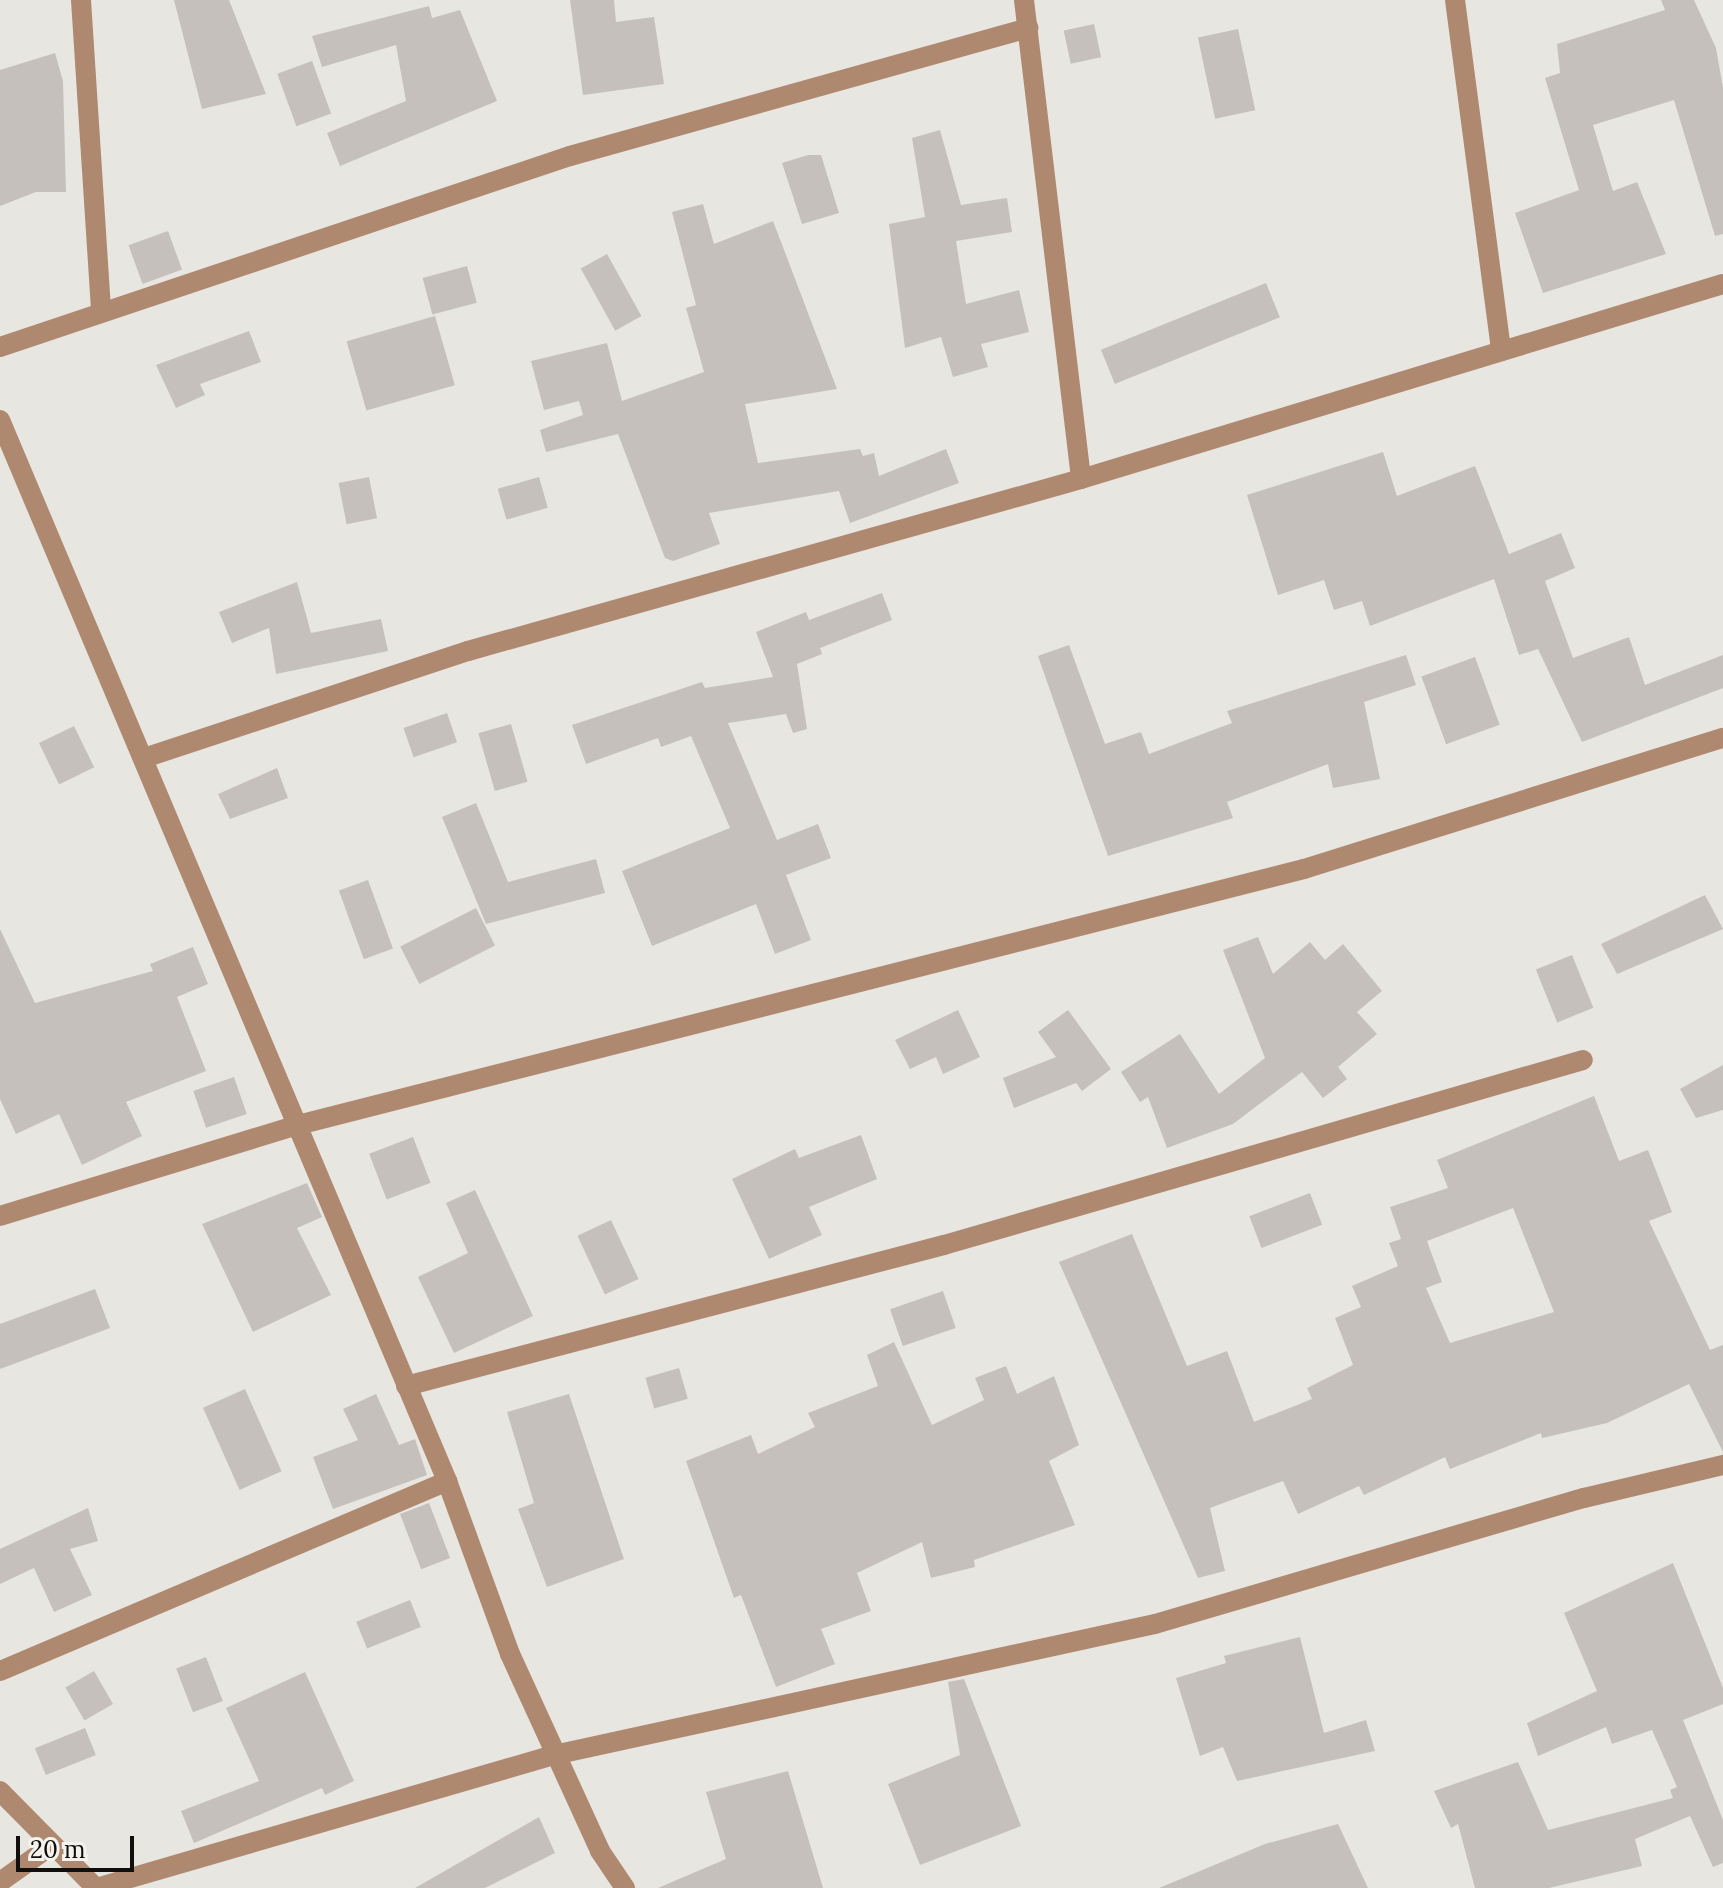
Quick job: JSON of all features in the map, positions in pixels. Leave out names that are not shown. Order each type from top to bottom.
[{"type":"street","points":[[81,0],[101,309]]},
{"type":"street","points":[[1024,0],[1081,479]]},
{"type":"street","points":[[1455,0],[1501,351]]},
{"type":"street","points":[[0,347],[101,309],[570,156],[1028,28]]},
{"type":"street","points":[[144,758],[468,651],[1081,479],[1723,284]]},
{"type":"street","points":[[0,420],[447,1481],[554,1755],[625,1888]]},
{"type":"street","points":[[0,1216],[298,1125],[1304,869],[1723,738]]},
{"type":"street","points":[[406,1386],[944,1245],[1583,1060]]},
{"type":"street","points":[[0,1791],[96,1888],[554,1755],[1155,1624],[1584,1498],[1723,1465]]},
{"type":"street","points":[[0,1671],[447,1481]]},
{"type":"street","points":[[0,1882],[52,1845]]},
{"type":"building","points":[[174,0],[229,0],[266,94],[202,109]]},
{"type":"building","points":[[570,0],[614,0],[616,22],[654,17],[664,84],[583,95]]},
{"type":"building","points":[[1661,0],[1694,0],[1716,48],[1723,88],[1723,234],[1715,236],[1674,100],[1593,125],[1613,191],[1637,182],[1666,254],[1543,293],[1515,213],[1579,190],[1545,78],[1560,73],[1557,44],[1665,10]]},
{"type":"building","points":[[429,6],[432,18],[460,10],[497,101],[340,166],[327,133],[406,101],[396,45],[322,67],[312,36]]},
{"type":"building","points":[[1094,24],[1101,57],[1071,64],[1064,30]]},
{"type":"building","points":[[1238,29],[1255,110],[1215,119],[1198,38]]},
{"type":"building","points":[[55,53],[63,81],[66,192],[36,192],[0,206],[0,70]]},
{"type":"building","points":[[312,61],[331,114],[296,126],[277,74]]},
{"type":"building","points":[[940,130],[961,205],[1007,198],[1012,232],[956,241],[966,304],[1019,290],[1029,332],[981,344],[988,367],[953,377],[941,337],[905,348],[889,224],[925,217],[912,138]]},
{"type":"building","points":[[808,155],[821,155],[839,213],[802,224],[782,163]]},
{"type":"building","points":[[703,204],[714,244],[773,221],[837,389],[745,404],[758,463],[860,449],[863,456],[874,453],[879,476],[946,449],[959,483],[850,523],[839,491],[709,513],[720,544],[673,561],[665,558],[618,434],[546,452],[540,430],[583,415],[579,401],[544,410],[531,361],[607,343],[622,401],[704,372],[686,308],[696,305],[672,212]]},
{"type":"building","points":[[168,231],[182,270],[143,284],[129,245]]},
{"type":"building","points":[[607,254],[641,316],[615,331],[581,269]]},
{"type":"building","points":[[467,266],[477,303],[432,315],[423,278]]},
{"type":"building","points":[[1266,283],[1280,317],[1115,384],[1101,350]]},
{"type":"building","points":[[435,316],[455,385],[366,411],[347,341]]},
{"type":"building","points":[[249,331],[261,362],[200,384],[205,395],[176,408],[156,365]]},
{"type":"building","points":[[1383,452],[1397,496],[1475,466],[1509,554],[1561,533],[1575,568],[1545,581],[1573,658],[1629,637],[1645,685],[1723,655],[1723,688],[1582,742],[1538,649],[1519,655],[1494,579],[1370,626],[1362,601],[1334,610],[1324,580],[1278,595],[1247,495]]},
{"type":"building","points":[[369,477],[377,518],[347,524],[339,483]]},
{"type":"building","points":[[539,477],[548,508],[506,520],[498,489]]},
{"type":"building","points":[[297,582],[311,633],[381,619],[388,651],[276,674],[269,628],[232,643],[219,612]]},
{"type":"building","points":[[882,593],[892,620],[820,648],[822,654],[797,664],[807,729],[793,733],[786,714],[728,723],[777,840],[818,824],[831,858],[786,875],[811,940],[775,954],[756,904],[652,946],[622,871],[730,828],[691,736],[661,747],[658,738],[586,764],[572,725],[702,682],[705,688],[773,677],[756,632],[806,612],[809,620]]},
{"type":"building","points":[[1069,645],[1105,744],[1141,732],[1149,754],[1232,723],[1227,711],[1406,655],[1416,685],[1364,702],[1380,779],[1333,788],[1328,764],[1227,802],[1233,818],[1108,856],[1038,656]]},
{"type":"building","points":[[1475,657],[1500,725],[1446,744],[1421,676]]},
{"type":"building","points":[[447,713],[457,742],[414,757],[404,728]]},
{"type":"building","points":[[511,724],[528,782],[495,791],[478,733]]},
{"type":"building","points":[[74,726],[94,767],[59,784],[39,743]]},
{"type":"building","points":[[277,768],[288,798],[230,819],[218,794]]},
{"type":"building","points":[[476,803],[508,882],[596,859],[605,893],[486,924],[442,817]]},
{"type":"building","points":[[368,880],[393,949],[364,959],[339,891]]},
{"type":"building","points":[[1705,895],[1723,929],[1617,974],[1601,944]]},
{"type":"building","points":[[476,908],[495,945],[419,984],[400,947]]},
{"type":"building","points":[[0,929],[35,1003],[153,971],[150,964],[193,947],[208,984],[177,997],[206,1071],[126,1102],[142,1136],[82,1165],[59,1114],[16,1134],[0,1099]]},
{"type":"building","points":[[1258,937],[1273,974],[1310,942],[1325,960],[1343,944],[1382,991],[1357,1012],[1377,1034],[1338,1067],[1347,1079],[1323,1098],[1302,1072],[1233,1124],[1167,1148],[1148,1097],[1140,1102],[1121,1072],[1180,1034],[1219,1094],[1265,1058],[1223,950]]},
{"type":"building","points":[[1572,955],[1593,1008],[1557,1022],[1536,970]]},
{"type":"building","points":[[958,1010],[980,1057],[943,1074],[936,1057],[910,1069],[895,1040]]},
{"type":"building","points":[[1068,1010],[1111,1069],[1082,1091],[1076,1083],[1014,1108],[1003,1078],[1056,1057],[1038,1032]]},
{"type":"building","points":[[1723,1065],[1723,1110],[1696,1118],[1680,1089]]},
{"type":"building","points":[[234,1077],[247,1114],[206,1128],[193,1091]]},
{"type":"building","points":[[1594,1096],[1619,1161],[1648,1150],[1672,1212],[1649,1221],[1710,1350],[1723,1345],[1723,1452],[1689,1384],[1607,1423],[1542,1438],[1541,1433],[1450,1469],[1445,1457],[1364,1495],[1359,1486],[1298,1514],[1283,1481],[1210,1508],[1225,1571],[1198,1578],[1059,1262],[1132,1234],[1187,1366],[1227,1351],[1254,1422],[1312,1399],[1307,1388],[1353,1365],[1335,1318],[1361,1307],[1352,1286],[1398,1266],[1389,1243],[1401,1239],[1390,1207],[1448,1188],[1437,1160]],"holes":[[[1513,1208],[1554,1312],[1450,1343],[1426,1288],[1442,1282],[1427,1241]]]},
{"type":"building","points":[[861,1135],[877,1179],[809,1207],[822,1235],[769,1259],[732,1179],[795,1149],[799,1158]]},
{"type":"building","points":[[413,1137],[431,1183],[387,1200],[369,1154]]},
{"type":"building","points":[[307,1183],[322,1217],[297,1228],[331,1295],[253,1332],[202,1224]]},
{"type":"building","points":[[475,1190],[533,1316],[454,1353],[418,1277],[468,1253],[446,1203]]},
{"type":"building","points":[[1310,1193],[1322,1225],[1262,1248],[1249,1216]]},
{"type":"building","points":[[611,1220],[638,1279],[605,1295],[577,1236]]},
{"type":"building","points":[[95,1289],[110,1328],[0,1369],[0,1324]]},
{"type":"building","points":[[943,1291],[956,1328],[903,1346],[890,1309]]},
{"type":"building","points":[[894,1342],[932,1425],[984,1400],[975,1378],[1006,1366],[1017,1394],[1054,1376],[1079,1445],[1049,1461],[1075,1525],[974,1560],[975,1567],[931,1578],[922,1542],[857,1573],[871,1611],[821,1629],[835,1664],[776,1687],[741,1595],[734,1598],[686,1461],[751,1435],[758,1454],[815,1427],[808,1413],[878,1386],[867,1355]]},
{"type":"building","points":[[679,1368],[688,1399],[654,1408],[645,1378]]},
{"type":"building","points":[[245,1389],[282,1471],[240,1490],[203,1408]]},
{"type":"building","points":[[376,1394],[399,1445],[415,1439],[427,1475],[333,1509],[313,1457],[358,1440],[343,1409]]},
{"type":"building","points":[[569,1394],[624,1559],[547,1587],[518,1509],[534,1503],[507,1412]]},
{"type":"building","points":[[429,1503],[450,1558],[421,1569],[400,1514]]},
{"type":"building","points":[[88,1508],[98,1541],[70,1549],[92,1595],[54,1612],[34,1568],[0,1584],[0,1549]]},
{"type":"building","points":[[1673,1563],[1723,1688],[1723,1704],[1683,1720],[1723,1820],[1723,1863],[1713,1867],[1690,1816],[1635,1839],[1642,1866],[1549,1888],[1475,1888],[1458,1824],[1451,1828],[1434,1791],[1518,1762],[1548,1830],[1673,1798],[1670,1790],[1677,1787],[1652,1730],[1612,1744],[1606,1727],[1538,1756],[1527,1723],[1597,1691],[1564,1613]]},
{"type":"building","points":[[410,1600],[421,1627],[367,1649],[356,1622]]},
{"type":"building","points":[[1300,1637],[1324,1733],[1366,1720],[1375,1751],[1237,1781],[1223,1747],[1200,1756],[1176,1678],[1226,1663],[1224,1656]]},
{"type":"building","points":[[206,1657],[223,1701],[193,1712],[176,1668]]},
{"type":"building","points":[[94,1671],[113,1704],[84,1720],[65,1688]]},
{"type":"building","points":[[305,1672],[354,1781],[325,1795],[322,1788],[194,1843],[181,1811],[259,1781],[226,1708]]},
{"type":"building","points":[[964,1679],[1021,1826],[920,1865],[888,1784],[960,1755],[948,1682]]},
{"type":"building","points":[[85,1728],[96,1755],[46,1775],[35,1748]]},
{"type":"building","points":[[788,1771],[823,1888],[658,1888],[726,1859],[706,1792]]},
{"type":"building","points":[[539,1817],[555,1853],[485,1888],[415,1888]]},
{"type":"building","points":[[1338,1824],[1368,1888],[1159,1888],[1265,1844]]}]
